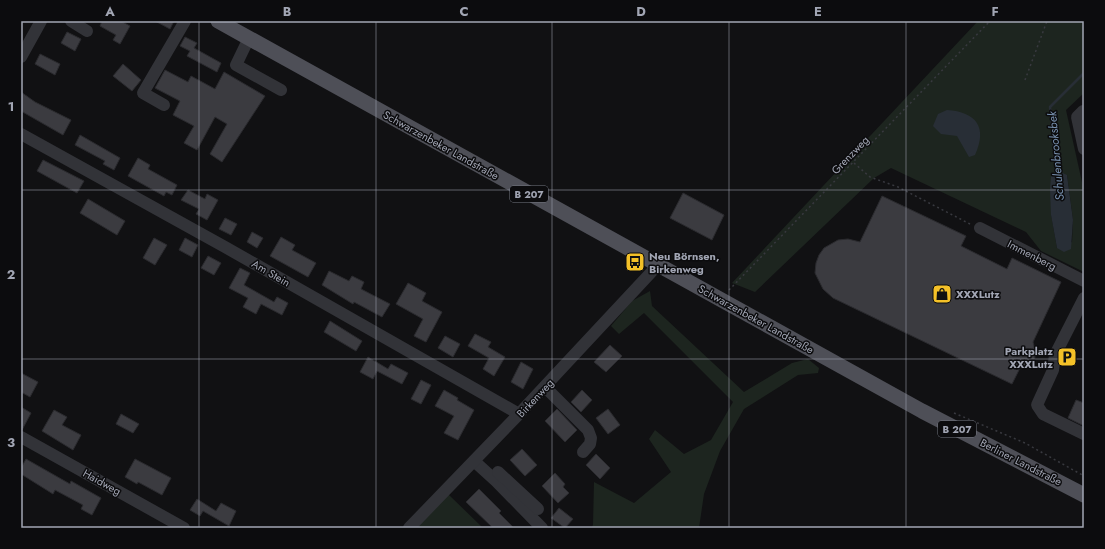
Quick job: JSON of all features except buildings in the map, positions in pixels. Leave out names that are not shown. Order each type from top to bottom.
[{"type":"main road","name":"Schwarzenbeker Landstraße","points":[[218,21],[832,362]]},
{"type":"main road","name":"Berliner Landstraße","points":[[832,362],[922,411],[1084,495]]},
{"type":"street","points":[[21,57],[41,21]]},
{"type":"street","points":[[71,21],[87,31]]},
{"type":"street","points":[[164,105],[143,93],[185,21]]},
{"type":"street","points":[[249,38],[236,65],[281,90]]},
{"type":"street","points":[[1083,111],[1077,117],[1084,149]]},
{"type":"street","name":"Am Stein","points":[[21,134],[225,247],[519,414]]},
{"type":"street","name":"Immenberg","points":[[980,228],[1084,281]]},
{"type":"street","name":"Birkenweg","points":[[409,528],[545,387],[658,265]]},
{"type":"street","points":[[1084,298],[1055,355],[1053,370],[1037,405],[1043,414],[1084,434]]},
{"type":"street","points":[[545,387],[588,430],[591,438],[590,444],[583,452]]},
{"type":"street","name":"Haidweg","points":[[21,437],[184,528]]},
{"type":"street","points":[[477,458],[538,509]]},
{"type":"street","points":[[477,458],[496,481],[542,528]]},
{"type":"path","name":"Grenzweg","points":[[720,299],[854,163],[990,21]]},
{"type":"path","points":[[1025,80],[1046,21]]},
{"type":"path","points":[[854,163],[870,177],[898,187],[980,228]]},
{"type":"path","points":[[953,413],[1025,443],[1084,476]]},
{"type":"shaded area","points":[[978,21],[1084,21],[1084,93],[1066,110],[1084,191],[1084,272],[1041,251],[1026,232],[891,168],[874,178],[755,292],[732,283]],"holes":[[[1067,175],[1073,220],[1072,242],[1057,248],[1051,214],[1051,177]]]},
{"type":"shaded area","points":[[947,110],[965,114],[977,123],[980,129],[980,136],[979,145],[975,155],[969,157],[957,136],[941,134],[933,126],[938,114]]},
{"type":"shaded area","points":[[1056,170],[1067,175],[1073,220],[1071,249],[1064,252],[1057,248],[1051,215],[1051,177]]},
{"type":"shaded area","points":[[650,291],[652,306],[744,392],[792,363],[808,359],[819,368],[818,373],[798,375],[744,409],[720,451],[704,494],[699,528],[591,528],[593,525],[594,482],[634,503],[671,472],[649,439],[655,430],[684,454],[711,440],[733,402],[644,313],[619,334],[611,326],[632,301]]},
{"type":"shaded area","points":[[448,494],[483,528],[415,528]]},
{"type":"waterway","name":"Schulenbrooksbek","points":[[1056,172],[1050,107],[1084,73]]},
{"type":"place","name":"Neu Börnsen, Birkenweg","points":[[635,262]]},
{"type":"place","name":"XXXLutz","points":[[942,294]]},
{"type":"place","name":"Parkplatz XXXLutz","points":[[1067,357]]}]
